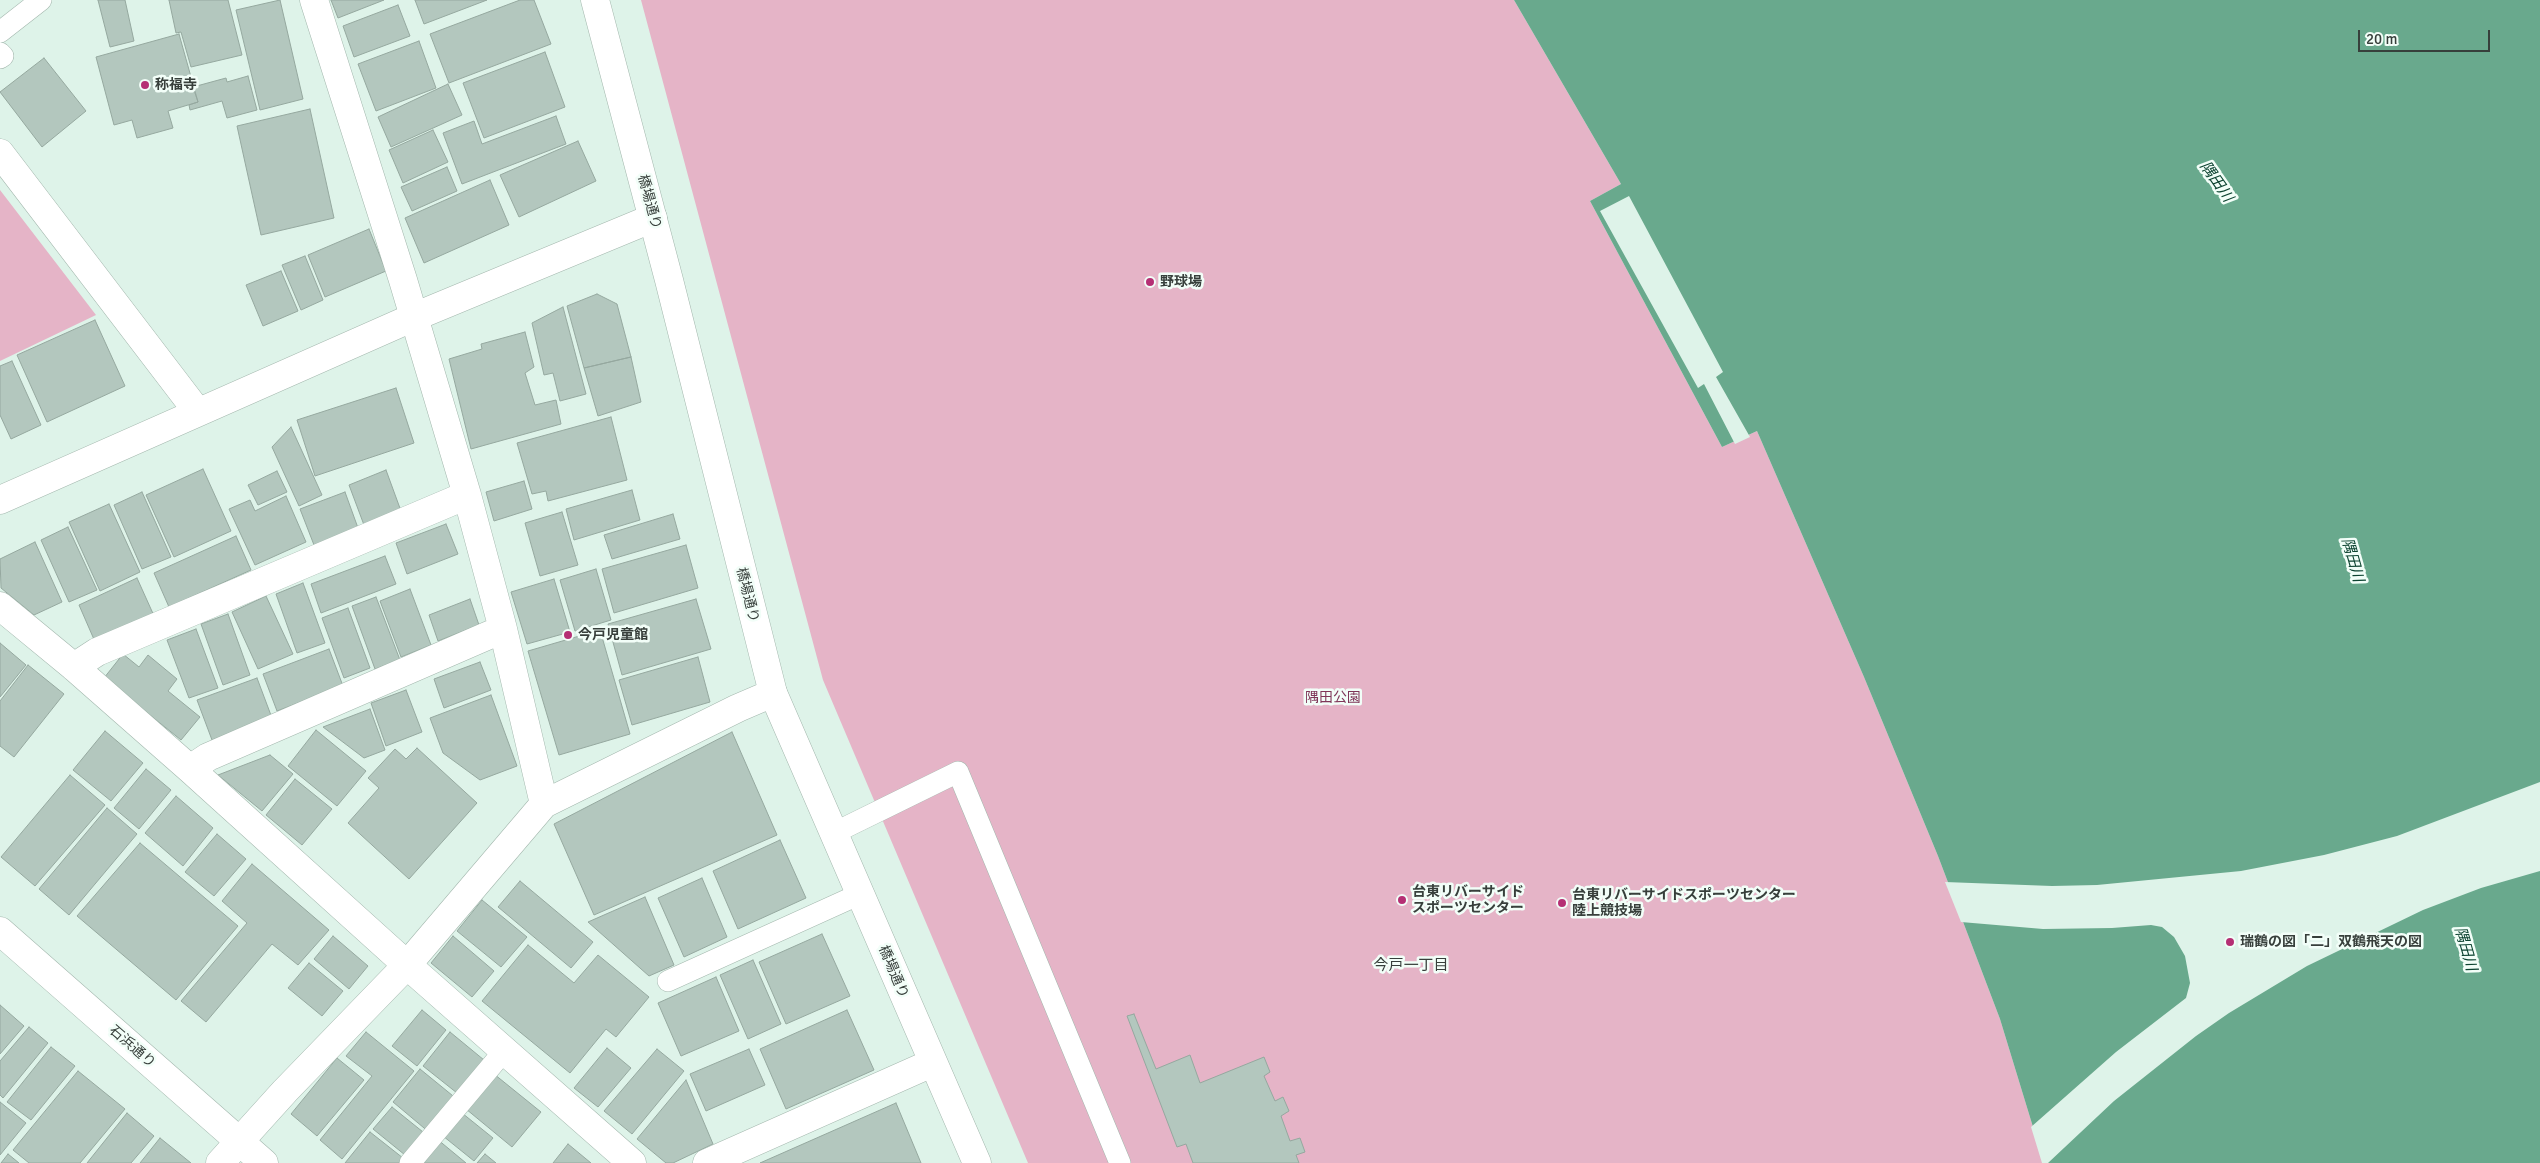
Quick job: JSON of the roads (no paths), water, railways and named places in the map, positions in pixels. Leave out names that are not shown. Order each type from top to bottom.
[{"type":"street","points":[[314,0],[414,317],[467,495],[503,629],[544,804]]},
{"type":"street","name":"橋場通り","points":[[595,0],[653,218],[773,693],[977,1163]]},
{"type":"street","points":[[0,153],[197,411]]},
{"type":"street","points":[[0,500],[197,411],[414,317],[653,218]]},
{"type":"street","points":[[74,667],[97,652],[467,495]]},
{"type":"street","points":[[0,606],[74,667],[190,768],[407,965],[632,1163]]},
{"type":"street","points":[[190,768],[208,757],[503,629]]},
{"type":"street","points":[[220,1163],[407,965],[544,804],[738,708],[773,693]]},
{"type":"street","name":"石浜通り","points":[[0,931],[264,1163]]},
{"type":"street","points":[[707,1163],[932,1063]]},
{"type":"lane","points":[[0,32],[41,0]]},
{"type":"lane","points":[[0,53],[3,56],[0,58]]},
{"type":"lane","points":[[834,833],[958,772],[1120,1163]]},
{"type":"lane","points":[[668,981],[860,894]]},
{"type":"lane","points":[[410,1163],[504,1051]]},
{"type":"water","name":"隅田川","points":[[1514,0],[2540,0],[2540,1163],[2044,1163],[2000,1019],[1938,856],[1864,677],[1757,431],[1722,447],[1590,201],[1621,184]]},
{"type":"place","name":"称福寺","points":[[145,85]]},
{"type":"place","name":"野球場","points":[[1150,282]]},
{"type":"place","name":"今戸児童館","points":[[568,635]]},
{"type":"place","name":"台東リバーサイド スポーツセンター","points":[[1402,900]]},
{"type":"place","name":"台東リバーサイドスポーツセンター 陸上競技場","points":[[1562,903]]},
{"type":"place","name":"瑞鶴の図「二」双鶴飛天の図","points":[[2230,942]]},
{"type":"district","name":"今戸一丁目","points":[[1411,966]]},
{"type":"park label","name":"隅田公園","points":[[1333,698]]}]
